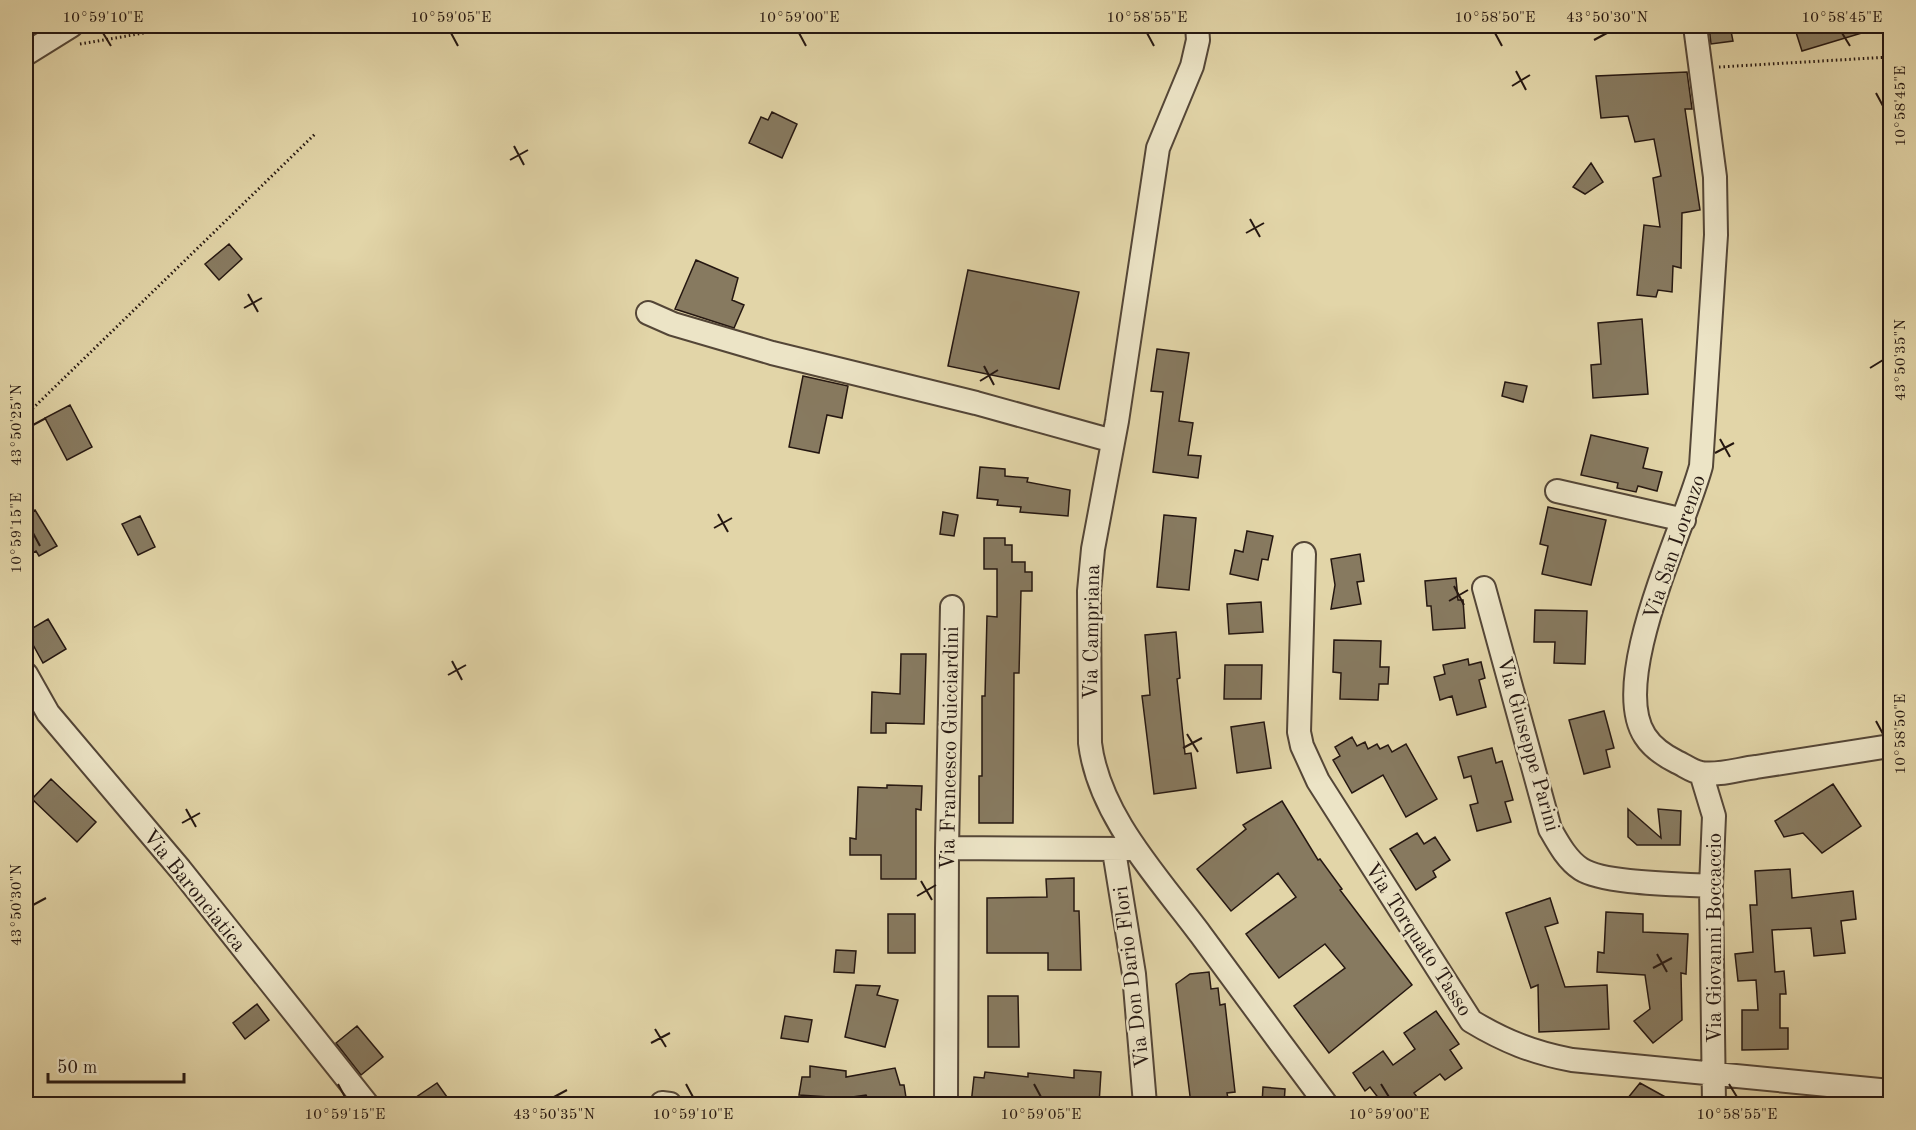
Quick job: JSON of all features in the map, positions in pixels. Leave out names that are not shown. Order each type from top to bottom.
[{"type":"street","name":"Via Campriana","points":[[1197,26],[1198,40],[1192,66],[1158,148],[1113,441],[1093,549],[1089,591],[1090,743],[1093,766],[1100,787],[1137,848],[1326,1104]]},
{"type":"street","name":"Via San Lorenzo","points":[[1695,26],[1715,177],[1716,235],[1701,466],[1650,613],[1637,670],[1636,704],[1644,735],[1654,747],[1670,758],[1701,773]]},
{"type":"street","points":[[26,54],[75,35]]},
{"type":"street","points":[[648,313],[673,324],[772,353],[976,403],[1113,441]]},
{"type":"street","points":[[1557,491],[1684,520]]},
{"type":"street","name":"Via Torquato Tasso","points":[[1304,554],[1298,716],[1302,746],[1318,781],[1471,1021],[1502,1040],[1540,1054],[1572,1060],[1714,1072],[1890,1091]]},
{"type":"street","name":"Via Giuseppe Parini","points":[[1484,588],[1550,829],[1563,851],[1581,869],[1599,876],[1711,886]]},
{"type":"street","name":"Via Francesco Guicciardini","points":[[946,1104],[947,848],[952,607]]},
{"type":"street","name":"Via Baronciatica","points":[[26,674],[48,713],[180,869],[367,1104]]},
{"type":"street","points":[[1701,773],[1890,746]]},
{"type":"street","name":"Via Giovanni Boccaccio","points":[[1701,773],[1714,816],[1711,886],[1714,1104]]},
{"type":"street","points":[[947,848],[1114,851],[1137,848]]},
{"type":"street","name":"Via Don Dario Flori","points":[[1114,851],[1134,974],[1145,1104]]},
{"type":"path","points":[[75,35],[186,26]]},
{"type":"path","points":[[1702,68],[1890,57]]},
{"type":"path","points":[[26,415],[315,134]]},
{"type":"building","points":[[1709,26],[1730,26],[1733,41],[1711,44]]},
{"type":"building","points":[[1794,26],[1874,26],[1875,29],[1802,51]]},
{"type":"building","points":[[1687,72],[1692,109],[1685,109],[1700,210],[1682,213],[1681,268],[1673,266],[1672,292],[1658,290],[1656,297],[1637,295],[1644,225],[1660,227],[1653,178],[1661,176],[1654,139],[1635,142],[1628,116],[1601,118],[1596,76]]},
{"type":"building","points":[[772,112],[797,124],[782,158],[749,143],[761,117],[768,120]]},
{"type":"building","points":[[1591,163],[1603,182],[1585,194],[1573,187]]},
{"type":"building","points":[[229,244],[242,259],[219,280],[205,264]]},
{"type":"building","points":[[696,260],[738,278],[732,300],[744,305],[734,328],[675,309]]},
{"type":"building","points":[[968,270],[1079,292],[1059,389],[948,366]]},
{"type":"building","points":[[1642,319],[1648,394],[1593,398],[1591,365],[1601,364],[1598,323]]},
{"type":"building","points":[[1157,349],[1189,353],[1179,421],[1193,423],[1188,455],[1201,456],[1198,478],[1153,472],[1163,392],[1151,391]]},
{"type":"building","points":[[803,376],[848,386],[842,418],[827,415],[819,453],[789,447]]},
{"type":"building","points":[[1505,382],[1527,386],[1523,402],[1502,396]]},
{"type":"building","points":[[70,405],[92,447],[67,460],[45,418]]},
{"type":"building","points":[[1591,435],[1648,448],[1643,468],[1662,472],[1657,491],[1638,486],[1636,492],[1617,488],[1618,483],[1581,475]]},
{"type":"building","points":[[980,467],[1005,469],[1005,476],[1028,478],[1027,482],[1070,490],[1068,516],[1020,512],[1021,507],[997,505],[998,500],[977,498]]},
{"type":"building","points":[[1548,507],[1606,520],[1591,585],[1542,574],[1548,546],[1540,544]]},
{"type":"building","points":[[35,510],[57,546],[39,556],[36,551],[26,557],[26,515]]},
{"type":"building","points":[[943,512],[958,515],[954,536],[940,534]]},
{"type":"building","points":[[1164,515],[1196,518],[1189,590],[1157,587]]},
{"type":"building","points":[[140,516],[155,547],[138,555],[122,524]]},
{"type":"building","points":[[1247,531],[1273,536],[1268,560],[1262,559],[1258,580],[1230,574],[1235,550],[1243,552]]},
{"type":"building","points":[[984,538],[1005,538],[1005,545],[1012,545],[1012,562],[1025,562],[1025,572],[1032,572],[1032,591],[1021,591],[1019,673],[1014,673],[1013,823],[979,823],[979,776],[982,776],[982,696],[985,696],[987,616],[997,617],[997,569],[984,569]]},
{"type":"building","points":[[1360,554],[1364,581],[1357,582],[1361,604],[1331,609],[1335,585],[1331,559]]},
{"type":"building","points":[[1456,578],[1458,600],[1463,600],[1465,628],[1433,630],[1431,606],[1427,606],[1425,581]]},
{"type":"building","points":[[1261,602],[1263,632],[1229,634],[1227,604]]},
{"type":"building","points":[[1535,610],[1587,611],[1585,664],[1554,663],[1555,642],[1534,642]]},
{"type":"building","points":[[48,619],[66,649],[43,663],[26,632]]},
{"type":"building","points":[[1176,632],[1180,678],[1177,679],[1185,754],[1191,753],[1196,788],[1154,794],[1142,696],[1150,695],[1145,635]]},
{"type":"building","points":[[1334,640],[1381,641],[1380,667],[1389,667],[1388,684],[1379,684],[1378,700],[1340,699],[1341,673],[1333,672]]},
{"type":"building","points":[[901,654],[926,654],[924,724],[886,723],[886,733],[871,733],[872,692],[900,694]]},
{"type":"building","points":[[1468,659],[1469,665],[1481,662],[1485,678],[1479,680],[1486,707],[1457,715],[1452,696],[1440,700],[1434,677],[1445,674],[1443,665]]},
{"type":"building","points":[[1225,665],[1262,665],[1261,699],[1224,699]]},
{"type":"building","points":[[1604,711],[1614,748],[1606,750],[1610,767],[1584,774],[1569,720]]},
{"type":"building","points":[[1264,722],[1271,768],[1237,773],[1231,727]]},
{"type":"building","points":[[1352,737],[1357,746],[1365,742],[1368,749],[1377,744],[1380,749],[1388,745],[1392,752],[1406,744],[1437,799],[1406,817],[1383,775],[1352,793],[1333,760],[1340,756],[1335,747]]},
{"type":"building","points":[[1492,748],[1496,763],[1502,761],[1513,800],[1505,802],[1511,822],[1477,831],[1470,805],[1478,803],[1471,776],[1464,778],[1458,757]]},
{"type":"building","points":[[51,779],[96,822],[77,842],[32,799]]},
{"type":"building","points":[[1833,784],[1861,826],[1822,853],[1803,833],[1784,837],[1775,821]]},
{"type":"building","points":[[887,785],[922,786],[921,810],[916,809],[916,879],[881,879],[881,855],[850,855],[850,838],[856,839],[858,787],[887,788]]},
{"type":"building","points":[[1282,801],[1318,860],[1320,859],[1342,889],[1340,890],[1412,985],[1329,1053],[1294,1006],[1345,968],[1325,944],[1279,978],[1246,934],[1296,897],[1278,873],[1231,911],[1197,869],[1246,829],[1243,825]]},
{"type":"building","points":[[1628,809],[1661,838],[1658,809],[1681,811],[1680,845],[1637,845],[1628,837]]},
{"type":"building","points":[[1417,833],[1424,844],[1435,837],[1450,860],[1433,871],[1436,877],[1416,890],[1390,849]]},
{"type":"building","points":[[1790,869],[1792,898],[1853,891],[1856,919],[1841,921],[1845,953],[1814,956],[1811,928],[1772,930],[1775,972],[1784,971],[1786,994],[1780,994],[1780,1028],[1788,1028],[1788,1049],[1742,1050],[1742,1010],[1758,1010],[1756,980],[1738,981],[1735,954],[1753,952],[1750,905],[1757,905],[1755,871]]},
{"type":"building","points":[[1074,878],[1074,911],[1079,911],[1081,970],[1048,970],[1048,953],[987,953],[987,898],[1047,897],[1046,879]]},
{"type":"building","points":[[1550,898],[1558,923],[1545,927],[1565,987],[1607,985],[1609,1029],[1539,1032],[1538,985],[1531,988],[1506,913]]},
{"type":"building","points":[[1606,912],[1643,914],[1643,932],[1688,934],[1686,974],[1681,973],[1682,1020],[1653,1043],[1634,1021],[1650,1009],[1645,975],[1597,972],[1598,952],[1604,953]]},
{"type":"building","points":[[888,914],[915,914],[915,953],[888,953]]},
{"type":"building","points":[[836,950],[856,951],[854,973],[834,972]]},
{"type":"building","points":[[1209,972],[1211,989],[1218,988],[1220,1005],[1225,1004],[1235,1092],[1227,1093],[1229,1104],[1191,1104],[1176,984],[1190,974]]},
{"type":"building","points":[[856,985],[880,986],[877,995],[898,1000],[885,1047],[845,1037]]},
{"type":"building","points":[[988,996],[1018,996],[1019,1047],[988,1047]]},
{"type":"building","points":[[257,1004],[269,1020],[245,1039],[233,1023]]},
{"type":"building","points":[[1436,1011],[1459,1044],[1450,1050],[1462,1068],[1445,1080],[1440,1074],[1414,1093],[1422,1104],[1383,1104],[1370,1087],[1365,1091],[1353,1073],[1383,1051],[1393,1065],[1415,1049],[1404,1033]]},
{"type":"building","points":[[785,1016],[812,1020],[808,1042],[781,1038]]},
{"type":"building","points":[[357,1026],[383,1057],[361,1075],[336,1043]]},
{"type":"building","points":[[810,1066],[846,1071],[846,1077],[895,1068],[900,1085],[904,1085],[907,1104],[871,1104],[866,1095],[845,1098],[799,1095],[802,1077],[810,1077]]},
{"type":"building","points":[[1074,1070],[1101,1072],[1099,1104],[971,1104],[974,1077],[984,1078],[985,1072],[1028,1077],[1028,1073],[1074,1078]]},
{"type":"building","points":[[437,1083],[452,1104],[406,1104]]},
{"type":"building","points":[[1640,1083],[1678,1104],[1623,1104]]},
{"type":"building","points":[[1263,1087],[1285,1089],[1284,1104],[1262,1104]]}]
